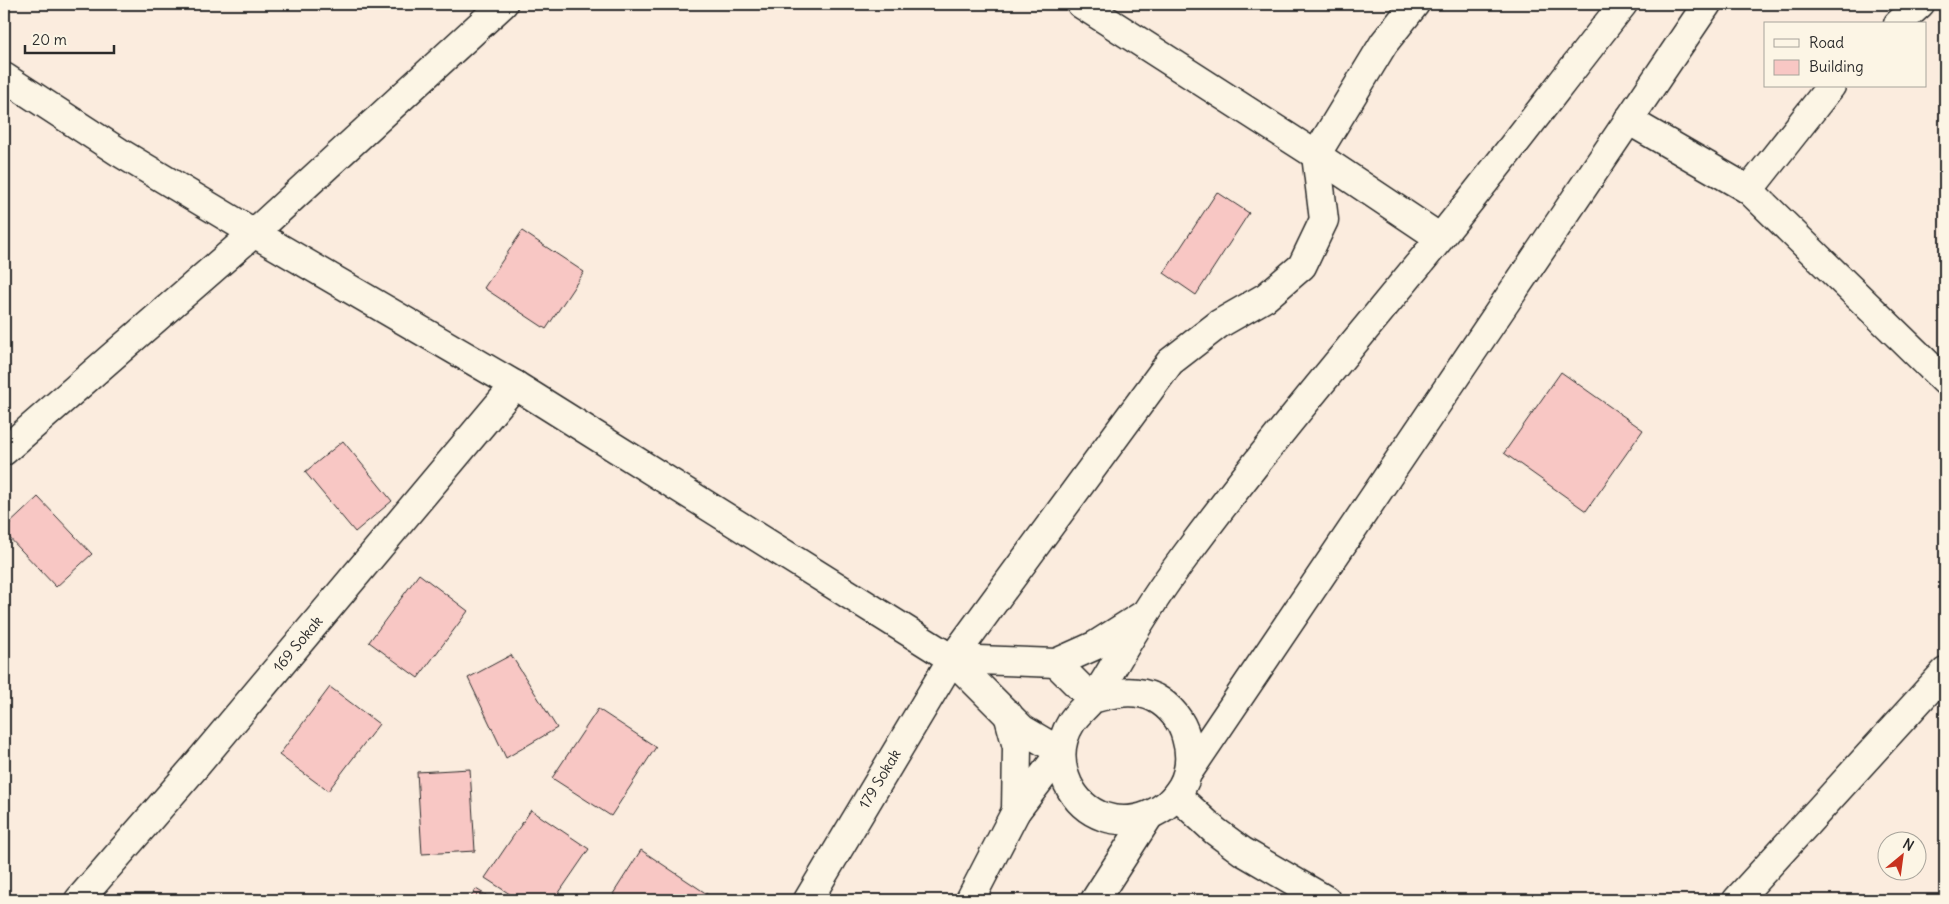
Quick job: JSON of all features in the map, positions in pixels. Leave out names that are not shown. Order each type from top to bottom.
[{"type":"main road","points":[[4,451],[254,233],[503,4]]},
{"type":"main road","points":[[1081,4],[1316,155],[1440,238]]},
{"type":"main road","points":[[1316,155],[1384,42],[1414,4]]},
{"type":"main road","points":[[1623,4],[1440,238],[1226,501],[1156,594],[1092,699],[1077,714],[1066,732],[1061,752],[1063,774],[1073,793],[1088,808],[1107,818],[1128,821],[1149,816],[1168,806],[1182,790],[1189,771],[1707,4]]},
{"type":"main road","points":[[1900,22],[1920,4]]},
{"type":"main road","points":[[4,77],[119,152],[515,385],[952,659],[1022,729],[1061,752]]},
{"type":"main road","points":[[1749,190],[1829,88]]},
{"type":"main road","points":[[1628,120],[1749,190],[1945,381]]},
{"type":"main road","name":"179 Sokak","points":[[808,900],[952,659],[1170,362],[1219,324],[1266,297],[1302,266],[1324,220],[1316,155]]},
{"type":"main road","name":"169 Sokak","points":[[79,900],[201,761],[515,385]]},
{"type":"main road","points":[[952,659],[1056,663],[1094,646],[1144,615]]},
{"type":"main road","points":[[1056,663],[1092,699]]},
{"type":"main road","points":[[1737,900],[1945,672]]},
{"type":"main road","points":[[1092,699],[1113,693],[1135,692],[1155,698],[1172,711],[1184,728],[1190,749],[1189,771]]},
{"type":"main road","points":[[1008,714],[1017,747],[1016,811]]},
{"type":"main road","points":[[970,900],[1016,811],[1061,752]]},
{"type":"main road","points":[[1176,795],[1215,831],[1242,851],[1326,900]]},
{"type":"main road","points":[[1095,900],[1149,816]]},
{"type":"building","points":[[1217,192],[1249,213],[1196,295],[1164,273]]},
{"type":"building","points":[[522,231],[584,272],[546,329],[484,288]]},
{"type":"building","points":[[1561,372],[1643,430],[1586,511],[1504,453]]},
{"type":"building","points":[[343,441],[392,501],[355,532],[305,472]]},
{"type":"building","points":[[38,497],[92,554],[56,587],[4,532],[4,529]]},
{"type":"building","points":[[419,574],[468,611],[418,678],[369,642]]},
{"type":"building","points":[[511,655],[557,728],[506,758],[468,678]]},
{"type":"building","points":[[330,687],[379,724],[328,791],[279,755]]},
{"type":"building","points":[[598,709],[656,747],[611,816],[552,778]]},
{"type":"building","points":[[470,769],[475,851],[422,854],[417,772]]},
{"type":"building","points":[[531,810],[589,849],[554,900],[519,900],[485,878]]},
{"type":"building","points":[[641,850],[716,900],[622,900],[613,894]]},
{"type":"building","points":[[476,889],[494,900],[469,900]]}]
